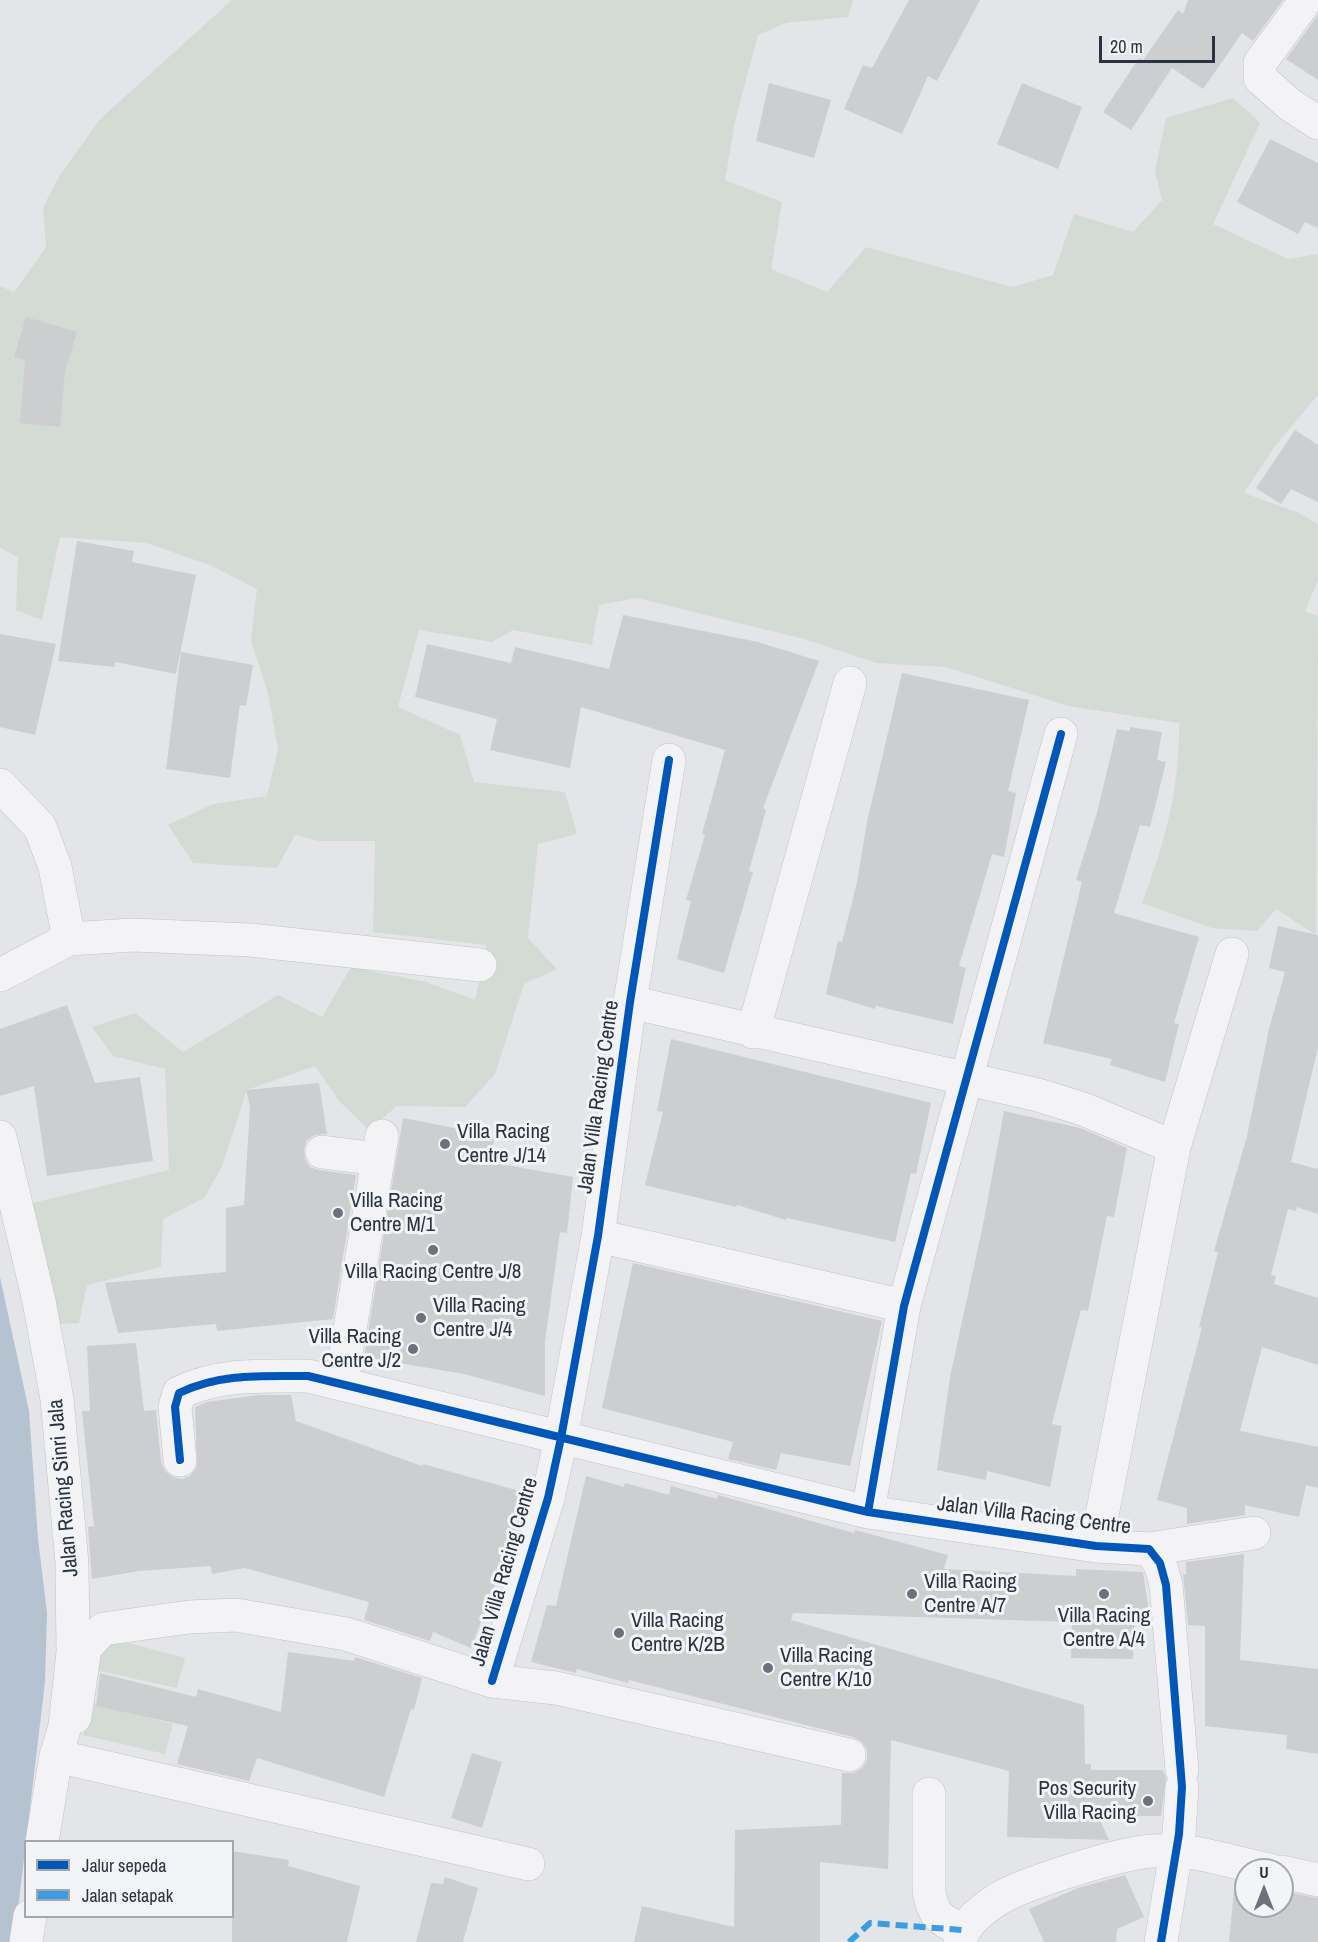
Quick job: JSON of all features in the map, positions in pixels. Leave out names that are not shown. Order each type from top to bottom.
[{"type":"street","points":[[1306,0],[1260,63],[1260,78],[1289,104],[1318,123]]},
{"type":"street","points":[[753,1032],[850,683]]},
{"type":"street","points":[[868,1512],[904,1305],[1061,734]]},
{"type":"street","name":"Jalan Villa Racing Centre","points":[[492,1682],[548,1498],[561,1438],[598,1236],[630,1002],[669,760]]},
{"type":"street","points":[[0,784],[40,827],[55,867],[69,939]]},
{"type":"street","points":[[0,975],[69,939],[132,935],[250,940],[480,965]]},
{"type":"street","name":"Jalan Villa Racing Centre","points":[[1096,1546],[1174,1147],[1232,954]]},
{"type":"street","name":"Jalan Villa Racing Centre","points":[[630,1002],[753,1032],[1038,1095],[1083,1109],[1174,1147]]},
{"type":"street","name":"Jalan Racing Sinri Jala","points":[[0,1137],[39,1301],[57,1399],[72,1563],[73,1652],[65,1726],[56,1756],[42,1840]]},
{"type":"street","points":[[322,1152],[380,1148],[341,1383]]},
{"type":"street","points":[[598,1236],[904,1305]]},
{"type":"street","name":"Jalan Villa Racing Centre","points":[[180,1460],[175,1407],[179,1393],[197,1384],[233,1376],[308,1376],[868,1512],[1096,1546],[1149,1549],[1254,1533]]},
{"type":"street","name":"Jalan Villa Racing Centre","points":[[1149,1549],[1160,1563],[1166,1585],[1182,1778],[1176,1851],[1161,1942]]},
{"type":"street","name":"Jalan Villa Racing Centre","points":[[75,1717],[85,1648],[103,1629],[189,1617],[236,1615],[346,1634],[492,1682],[556,1688],[849,1755]]},
{"type":"street","points":[[56,1756],[528,1864]]},
{"type":"street","points":[[929,1794],[929,1892],[932,1907],[937,1917],[961,1936],[999,1899],[1030,1885],[1141,1852],[1176,1851],[1234,1863]]},
{"type":"street","points":[[1294,1875],[1318,1880]]},
{"type":"street","points":[[26,1942],[30,1918]]},
{"type":"shaded area","points":[[232,0],[853,0],[848,17],[786,23],[758,35],[735,121],[725,180],[782,202],[771,269],[827,292],[866,247],[1012,287],[1053,275],[1074,214],[1133,232],[1162,200],[1155,171],[1166,118],[1233,98],[1260,123],[1213,224],[1288,259],[1318,254],[1318,395],[1275,446],[1244,493],[1299,513],[1318,524],[1318,580],[1305,611],[1318,616],[1316,935],[1276,909],[1257,931],[1212,928],[1142,903],[1170,814],[1177,770],[1179,723],[1068,706],[946,667],[876,663],[804,639],[637,598],[599,605],[592,645],[513,630],[492,642],[419,630],[398,707],[460,735],[474,782],[565,792],[577,834],[538,844],[528,938],[557,969],[524,984],[495,1074],[465,1107],[397,1106],[369,1130],[339,1101],[315,1066],[247,1090],[221,1169],[204,1198],[163,1219],[161,1267],[87,1285],[79,1323],[46,1325],[16,1207],[169,1170],[165,1069],[113,1056],[92,1027],[135,1013],[183,1052],[278,995],[322,1017],[351,967],[426,982],[475,1000],[487,945],[373,932],[375,841],[319,841],[295,835],[277,868],[193,863],[168,825],[213,804],[267,796],[278,749],[268,693],[251,641],[257,589],[212,566],[147,543],[60,537],[42,620],[16,610],[18,557],[0,548],[0,286],[14,292],[46,247],[43,207],[60,175],[100,119]]},
{"type":"shaded area","points":[[106,1637],[185,1658],[177,1688],[95,1670]]},
{"type":"shaded area","points":[[93,1703],[173,1724],[165,1754],[83,1735]]},
{"type":"water","points":[[0,1277],[29,1411],[38,1539],[47,1613],[45,1682],[26,1840],[24,1840],[14,1942],[0,1942]]},
{"type":"building","points":[[909,0],[980,0],[937,81],[928,76],[902,134],[844,109],[863,65],[872,68]]},
{"type":"building","points":[[1188,0],[1283,0],[1253,41],[1242,33],[1203,89],[1172,68],[1131,130],[1103,112],[1139,58],[1143,60],[1178,10],[1183,14]]},
{"type":"building","points":[[1318,15],[1318,80],[1286,59]]},
{"type":"building","points":[[769,83],[831,100],[814,158],[756,141]]},
{"type":"building","points":[[1022,83],[1082,107],[1058,169],[997,144]]},
{"type":"building","points":[[1270,139],[1318,163],[1318,228],[1305,222],[1298,234],[1237,202]]},
{"type":"building","points":[[26,317],[77,332],[65,371],[60,427],[20,423],[25,360],[14,357]]},
{"type":"building","points":[[1295,430],[1318,445],[1318,502],[1291,489],[1281,504],[1256,488]]},
{"type":"building","points":[[77,541],[134,551],[132,562],[196,575],[176,674],[115,662],[115,667],[58,661]]},
{"type":"building","points":[[623,615],[758,642],[819,661],[763,808],[766,810],[749,871],[753,872],[724,973],[677,959],[691,901],[686,900],[705,835],[702,834],[725,750],[581,707],[570,768],[490,750],[497,719],[415,697],[427,644],[511,663],[515,647],[609,669]]},
{"type":"building","points":[[0,634],[56,644],[35,735],[0,727]]},
{"type":"building","points":[[181,652],[253,665],[246,706],[240,705],[230,778],[166,769]]},
{"type":"building","points":[[902,673],[1029,700],[1008,791],[1016,793],[1004,857],[992,854],[959,966],[966,968],[953,1024],[876,1006],[875,1009],[826,994],[838,941],[842,942],[857,882],[867,822]]},
{"type":"building","points":[[1130,727],[1162,732],[1157,760],[1166,762],[1150,827],[1140,825],[1114,913],[1199,937],[1174,1023],[1179,1024],[1165,1082],[1110,1065],[1112,1059],[1043,1043],[1082,882],[1076,880],[1097,813],[1117,729],[1130,731]]},
{"type":"building","points":[[1278,926],[1318,935],[1318,1047],[1291,1162],[1318,1169],[1318,1214],[1297,1207],[1296,1211],[1288,1209],[1271,1275],[1276,1276],[1274,1284],[1318,1298],[1318,1365],[1262,1347],[1240,1431],[1318,1447],[1318,1488],[1306,1485],[1299,1517],[1245,1505],[1245,1515],[1187,1524],[1187,1508],[1157,1500],[1202,1327],[1199,1327],[1218,1252],[1214,1251],[1247,1136],[1269,1029],[1285,972],[1269,968]]},
{"type":"building","points":[[67,1005],[95,1083],[140,1077],[153,1161],[47,1176],[34,1086],[0,1096],[0,1029]]},
{"type":"building","points":[[671,1039],[931,1103],[916,1174],[911,1173],[895,1242],[787,1218],[786,1220],[737,1205],[736,1207],[645,1185],[663,1112],[657,1111]]},
{"type":"building","points":[[319,1083],[327,1134],[315,1135],[307,1140],[304,1149],[305,1159],[310,1167],[319,1170],[356,1175],[333,1319],[217,1331],[216,1324],[118,1333],[105,1283],[226,1272],[226,1208],[244,1205],[250,1107],[246,1090]]},
{"type":"building","points":[[1004,1111],[1080,1128],[1127,1148],[1114,1217],[1107,1216],[1088,1311],[1081,1310],[1052,1424],[1062,1426],[1050,1487],[987,1471],[986,1480],[937,1470],[950,1377],[984,1220]]},
{"type":"building","points":[[403,1118],[495,1136],[489,1162],[573,1177],[567,1233],[560,1232],[545,1342],[545,1396],[464,1374],[364,1357]]},
{"type":"building","points":[[633,1263],[882,1321],[850,1466],[781,1453],[776,1470],[728,1459],[733,1442],[602,1408]]},
{"type":"building","points":[[136,1343],[144,1411],[156,1410],[161,1462],[165,1471],[173,1477],[182,1479],[190,1476],[197,1467],[195,1407],[207,1402],[259,1395],[291,1395],[296,1421],[422,1466],[423,1464],[530,1494],[471,1648],[433,1632],[430,1641],[364,1620],[369,1602],[245,1568],[212,1574],[211,1566],[139,1571],[92,1579],[88,1527],[94,1526],[82,1411],[90,1411],[87,1346]]},
{"type":"building","points":[[586,1476],[624,1487],[625,1483],[669,1495],[671,1486],[717,1499],[718,1495],[854,1533],[855,1530],[948,1555],[944,1569],[1076,1576],[1076,1569],[1143,1572],[1151,1625],[1134,1624],[1133,1659],[1071,1658],[1072,1622],[793,1613],[791,1620],[1084,1705],[1085,1764],[1091,1764],[1091,1770],[1163,1770],[1166,1778],[1161,1816],[1098,1816],[1109,1840],[1007,1837],[1009,1771],[891,1740],[888,1869],[820,1862],[820,1942],[634,1942],[642,1906],[734,1927],[735,1830],[841,1825],[842,1773],[854,1773],[862,1768],[867,1760],[867,1750],[862,1742],[853,1737],[629,1680],[628,1683],[577,1669],[576,1673],[531,1662],[547,1605],[556,1606]]},
{"type":"building","points":[[1244,1554],[1240,1660],[1318,1669],[1318,1754],[1286,1749],[1287,1735],[1205,1726],[1205,1626],[1188,1625],[1183,1574],[1186,1575],[1186,1562]]},
{"type":"building","points":[[288,1652],[354,1661],[355,1657],[422,1678],[414,1710],[411,1709],[384,1797],[257,1758],[249,1781],[177,1764],[188,1726],[96,1706],[100,1673],[196,1697],[198,1689],[281,1712]]},
{"type":"building","points":[[472,1753],[502,1762],[482,1828],[451,1818]]},
{"type":"building","points":[[234,1851],[289,1860],[288,1866],[360,1886],[347,1942],[232,1942]]},
{"type":"building","points":[[1125,1875],[1144,1917],[1117,1929],[1116,1942],[1044,1942],[1029,1909],[1078,1888]]},
{"type":"building","points":[[445,1877],[478,1888],[463,1942],[416,1942],[431,1883],[443,1884]]},
{"type":"building","points":[[1234,1891],[1234,1918],[1294,1918],[1294,1893],[1318,1898],[1318,1942],[1229,1942]]},
{"type":"marked path","points":[[849,1942],[870,1923],[962,1930]]},
{"type":"cycle path","points":[[868,1512],[904,1306],[1061,734]]},
{"type":"cycle path","points":[[492,1681],[548,1498],[561,1438],[598,1236],[630,1002],[669,760]]},
{"type":"cycle path","points":[[180,1460],[175,1407],[179,1393],[226,1379],[258,1376],[308,1376],[868,1512],[1096,1546],[1149,1549],[1160,1563],[1166,1585],[1182,1787],[1179,1834],[1161,1942]]},
{"type":"place","name":"Villa Racing Centre J/14","points":[[445,1144]]},
{"type":"place","name":"Villa Racing Centre M/1","points":[[338,1213]]},
{"type":"place","name":"Villa Racing Centre J/8","points":[[433,1250]]},
{"type":"place","name":"Villa Racing Centre J/4","points":[[421,1318]]},
{"type":"place","name":"Villa Racing Centre J/2","points":[[413,1349]]},
{"type":"place","name":"Villa Racing Centre A/7","points":[[912,1594]]},
{"type":"place","name":"Villa Racing Centre A/4","points":[[1104,1594]]},
{"type":"place","name":"Villa Racing Centre K/2B","points":[[619,1633]]},
{"type":"place","name":"Villa Racing Centre K/10","points":[[768,1668]]},
{"type":"place","name":"Pos Security Villa Racing","points":[[1148,1801]]}]
